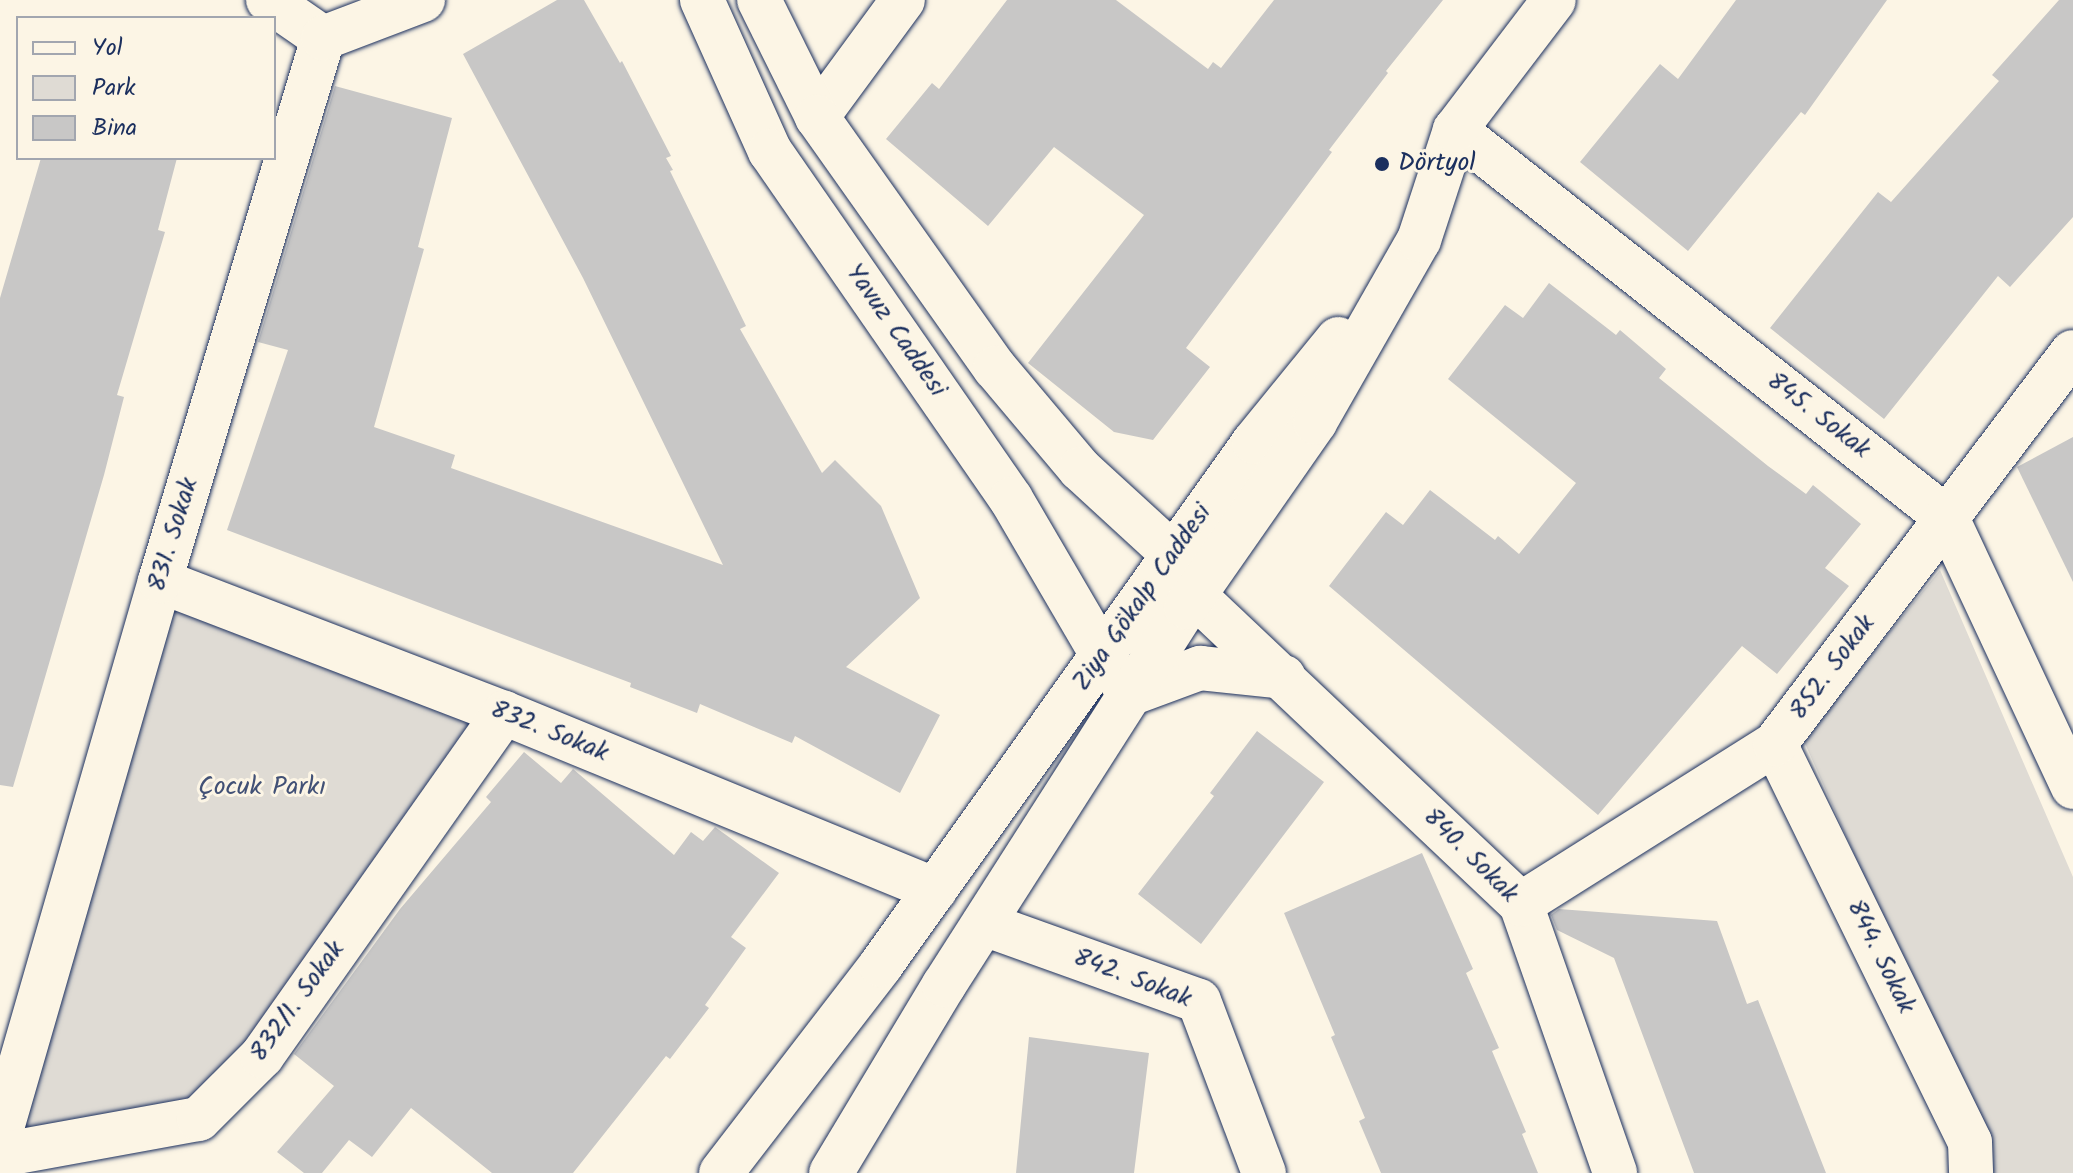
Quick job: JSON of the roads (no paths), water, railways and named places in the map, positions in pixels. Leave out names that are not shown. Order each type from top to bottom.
[{"type":"street","points":[[268,0],[323,38],[423,0]]},
{"type":"street","name":"Yavuz Caddesi","points":[[702,0],[770,151],[1011,499],[1102,655],[1130,694]]},
{"type":"street","points":[[759,0],[817,117],[995,368],[1080,469],[1174,555],[1194,595]]},
{"type":"street","points":[[817,117],[903,0]]},
{"type":"street","name":"Ziya Gökalp Caddesi","points":[[831,1173],[944,985],[1130,694],[1194,595],[1315,422],[1419,240],[1455,130],[1545,3]]},
{"type":"street","name":"831. Sokak","points":[[0,1135],[160,581],[323,38]]},
{"type":"street","name":"845. Sokak","points":[[1455,130],[1947,518],[2073,787]]},
{"type":"street","name":"Ziya Gökalp Caddesi","points":[[721,1173],[881,965],[1254,442],[1419,240]]},
{"type":"street","name":"852. Sokak","points":[[1521,904],[1775,744],[2073,352]]},
{"type":"street","name":"832. Sokak","points":[[160,581],[504,713],[935,890]]},
{"type":"street","name":"840. Sokak","points":[[1194,595],[1521,904],[1615,1173]]},
{"type":"street","points":[[1130,694],[1200,668],[1284,677]]},
{"type":"street","name":"832/1. Sokak","points":[[0,1155],[199,1119],[262,1056],[504,713]]},
{"type":"street","name":"844. Sokak","points":[[1775,744],[1970,1142],[1971,1173]]},
{"type":"street","name":"842. Sokak","points":[[984,924],[1199,1001],[1264,1173]]},
{"type":"place","name":"Dörtyol","points":[[1382,164]]},
{"type":"park label","name":"Çocuk Parkı","points":[[262,788]]}]
